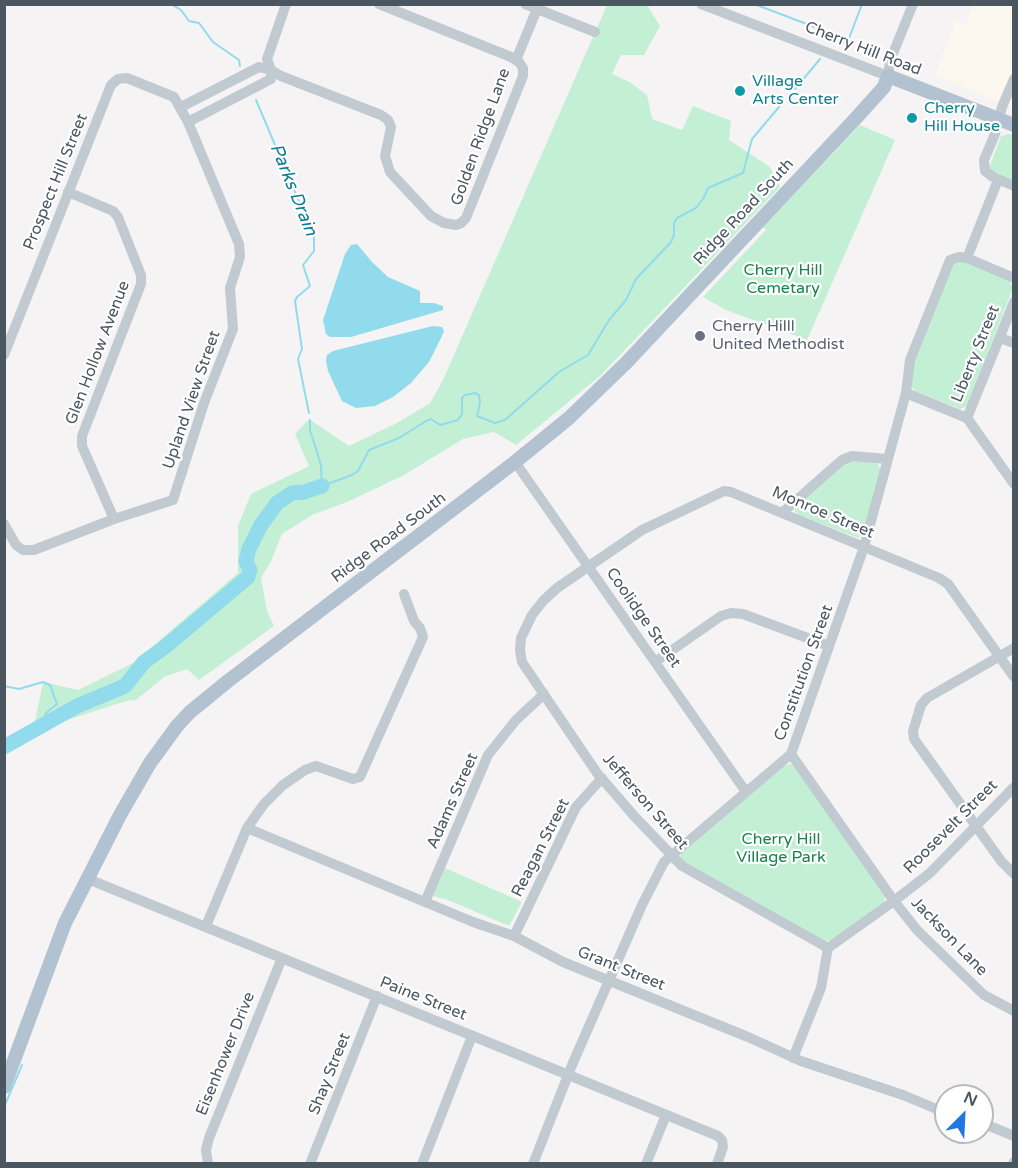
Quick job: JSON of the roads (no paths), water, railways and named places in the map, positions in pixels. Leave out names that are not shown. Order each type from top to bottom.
[{"type":"main road","name":"Cherry Hill Road","points":[[888,76],[1014,125]]},
{"type":"main road","name":"Ridge Road South","points":[[4,1087],[58,940],[120,815],[150,763],[177,726],[190,712],[228,681],[515,462],[569,418],[626,363],[868,105],[884,87],[888,76]]},
{"type":"street","points":[[188,122],[270,79],[271,70],[267,59],[286,4]]},
{"type":"street","name":"Golden Ridge Lane","points":[[271,70],[385,117],[391,127],[385,151],[388,169],[431,216],[444,224],[456,225],[464,221],[523,76],[523,68],[516,60],[379,4]]},
{"type":"street","points":[[525,4],[595,32]]},
{"type":"street","name":"Cherry Hill Road","points":[[701,4],[888,76]]},
{"type":"street","points":[[888,76],[890,61],[913,4]]},
{"type":"street","points":[[516,60],[537,9]]},
{"type":"street","points":[[181,107],[259,67],[271,70]]},
{"type":"street","name":"Prospect Hill Street","points":[[4,355],[111,85],[118,79],[127,78],[174,97]]},
{"type":"street","points":[[1014,79],[984,160],[985,171],[998,180],[1014,186]]},
{"type":"street","name":"Upland View Street","points":[[5,524],[16,545],[27,551],[34,550],[114,519],[173,500],[204,403],[233,329],[230,288],[240,256],[239,244],[188,122],[174,97]]},
{"type":"street","points":[[998,180],[967,258],[1014,278]]},
{"type":"street","name":"Glen Hollow Avenue","points":[[68,192],[113,211],[141,275],[141,284],[82,436],[82,446],[114,519]]},
{"type":"street","name":"Constitution Street","points":[[533,1164],[642,905],[664,862],[791,754],[864,547],[906,393],[910,360],[950,260],[958,256],[967,258]]},
{"type":"street","name":"Liberty Street","points":[[967,418],[1014,302]]},
{"type":"street","points":[[1000,338],[1014,343]]},
{"type":"street","points":[[906,393],[967,418],[1014,484]]},
{"type":"street","points":[[783,512],[842,460],[852,456],[887,459]]},
{"type":"street","name":"Coolidge Street","points":[[515,462],[746,792]]},
{"type":"street","name":"Monroe Street","points":[[588,567],[642,530],[724,491],[731,492],[939,578],[948,584],[1014,677]]},
{"type":"street","name":"Jefferson Street","points":[[588,567],[557,588],[532,615],[522,638],[520,650],[522,662],[602,778],[670,855],[682,866],[828,948]]},
{"type":"street","points":[[206,926],[247,828],[264,804],[284,785],[305,770],[316,766],[353,779],[360,777],[423,637],[404,594]]},
{"type":"street","points":[[655,662],[722,616],[730,613],[743,614],[829,646]]},
{"type":"street","points":[[1014,648],[927,698],[921,705],[913,731],[914,739],[1001,861],[1014,874]]},
{"type":"street","name":"Adams Street","points":[[424,902],[488,755],[516,720],[544,694]]},
{"type":"street","name":"Jackson Lane","points":[[791,754],[894,901],[917,930],[984,995],[1014,1011]]},
{"type":"street","name":"Reagan Street","points":[[514,936],[576,807],[602,778]]},
{"type":"street","name":"Roosevelt Street","points":[[828,948],[930,873],[1014,787]]},
{"type":"street","name":"Grant Street","points":[[247,828],[473,922],[514,936],[549,955],[793,1058],[903,1095],[934,1108]]},
{"type":"street","name":"Paine Street","points":[[88,879],[718,1136],[722,1140],[723,1147],[717,1164]]},
{"type":"street","points":[[793,1058],[821,988],[828,948]]},
{"type":"street","name":"Eisenhower Drive","points":[[208,1164],[206,1150],[209,1138],[282,958]]},
{"type":"street","name":"Shay Street","points":[[310,1164],[377,996]]},
{"type":"street","points":[[422,1164],[472,1036]]},
{"type":"street","points":[[646,1164],[666,1114]]},
{"type":"street","points":[[994,1128],[1014,1136]]},
{"type":"water","points":[[357,244],[388,277],[420,291],[420,303],[434,303],[443,306],[443,310],[351,337],[330,337],[326,334],[323,320],[345,254],[351,245]]},
{"type":"water","points":[[433,326],[442,327],[444,331],[429,362],[411,383],[393,397],[375,406],[356,408],[342,401],[328,371],[327,355],[333,351]]},
{"type":"waterway","name":"Parks Drain","points":[[171,4],[181,10],[189,21],[199,23],[213,42],[239,60],[240,66]]},
{"type":"waterway","points":[[754,4],[820,29],[834,40],[845,43],[848,41],[862,4]]},
{"type":"waterway","points":[[795,89],[820,59]]},
{"type":"waterway","name":"Parks Drain","points":[[256,100],[314,237],[314,251],[303,265],[310,286],[295,301],[302,349],[298,359],[309,413]]},
{"type":"waterway","points":[[310,420],[310,430],[321,465],[322,486],[352,475],[358,471],[369,450],[399,438],[426,421],[431,419],[440,425],[458,420],[462,414],[462,398],[465,395],[475,393],[479,395],[477,416],[495,423],[505,420],[559,372],[588,355],[609,320],[626,300],[636,279],[671,242],[677,218],[696,208],[708,188],[743,173],[752,139],[784,101]]},
{"type":"waterway","points":[[4,747],[77,706],[125,686],[144,662],[248,577],[250,570],[246,561],[249,549],[261,525],[277,503],[292,493],[322,486]]},
{"type":"waterway","points":[[4,686],[19,689],[43,682],[50,685],[57,704],[46,713],[47,722]]},
{"type":"waterway","points":[[4,1107],[22,1065]]},
{"type":"place","name":"Village Arts Center","points":[[740,91]]},
{"type":"place","name":"Cherry Hill House","points":[[912,118]]},
{"type":"place","name":"Cherry Hilll United Methodist","points":[[700,336]]},
{"type":"park label","name":"Cherry Hill Cemetary","points":[[783,280]]},
{"type":"park label","name":"Cherry Hill Village Park","points":[[781,849]]}]
